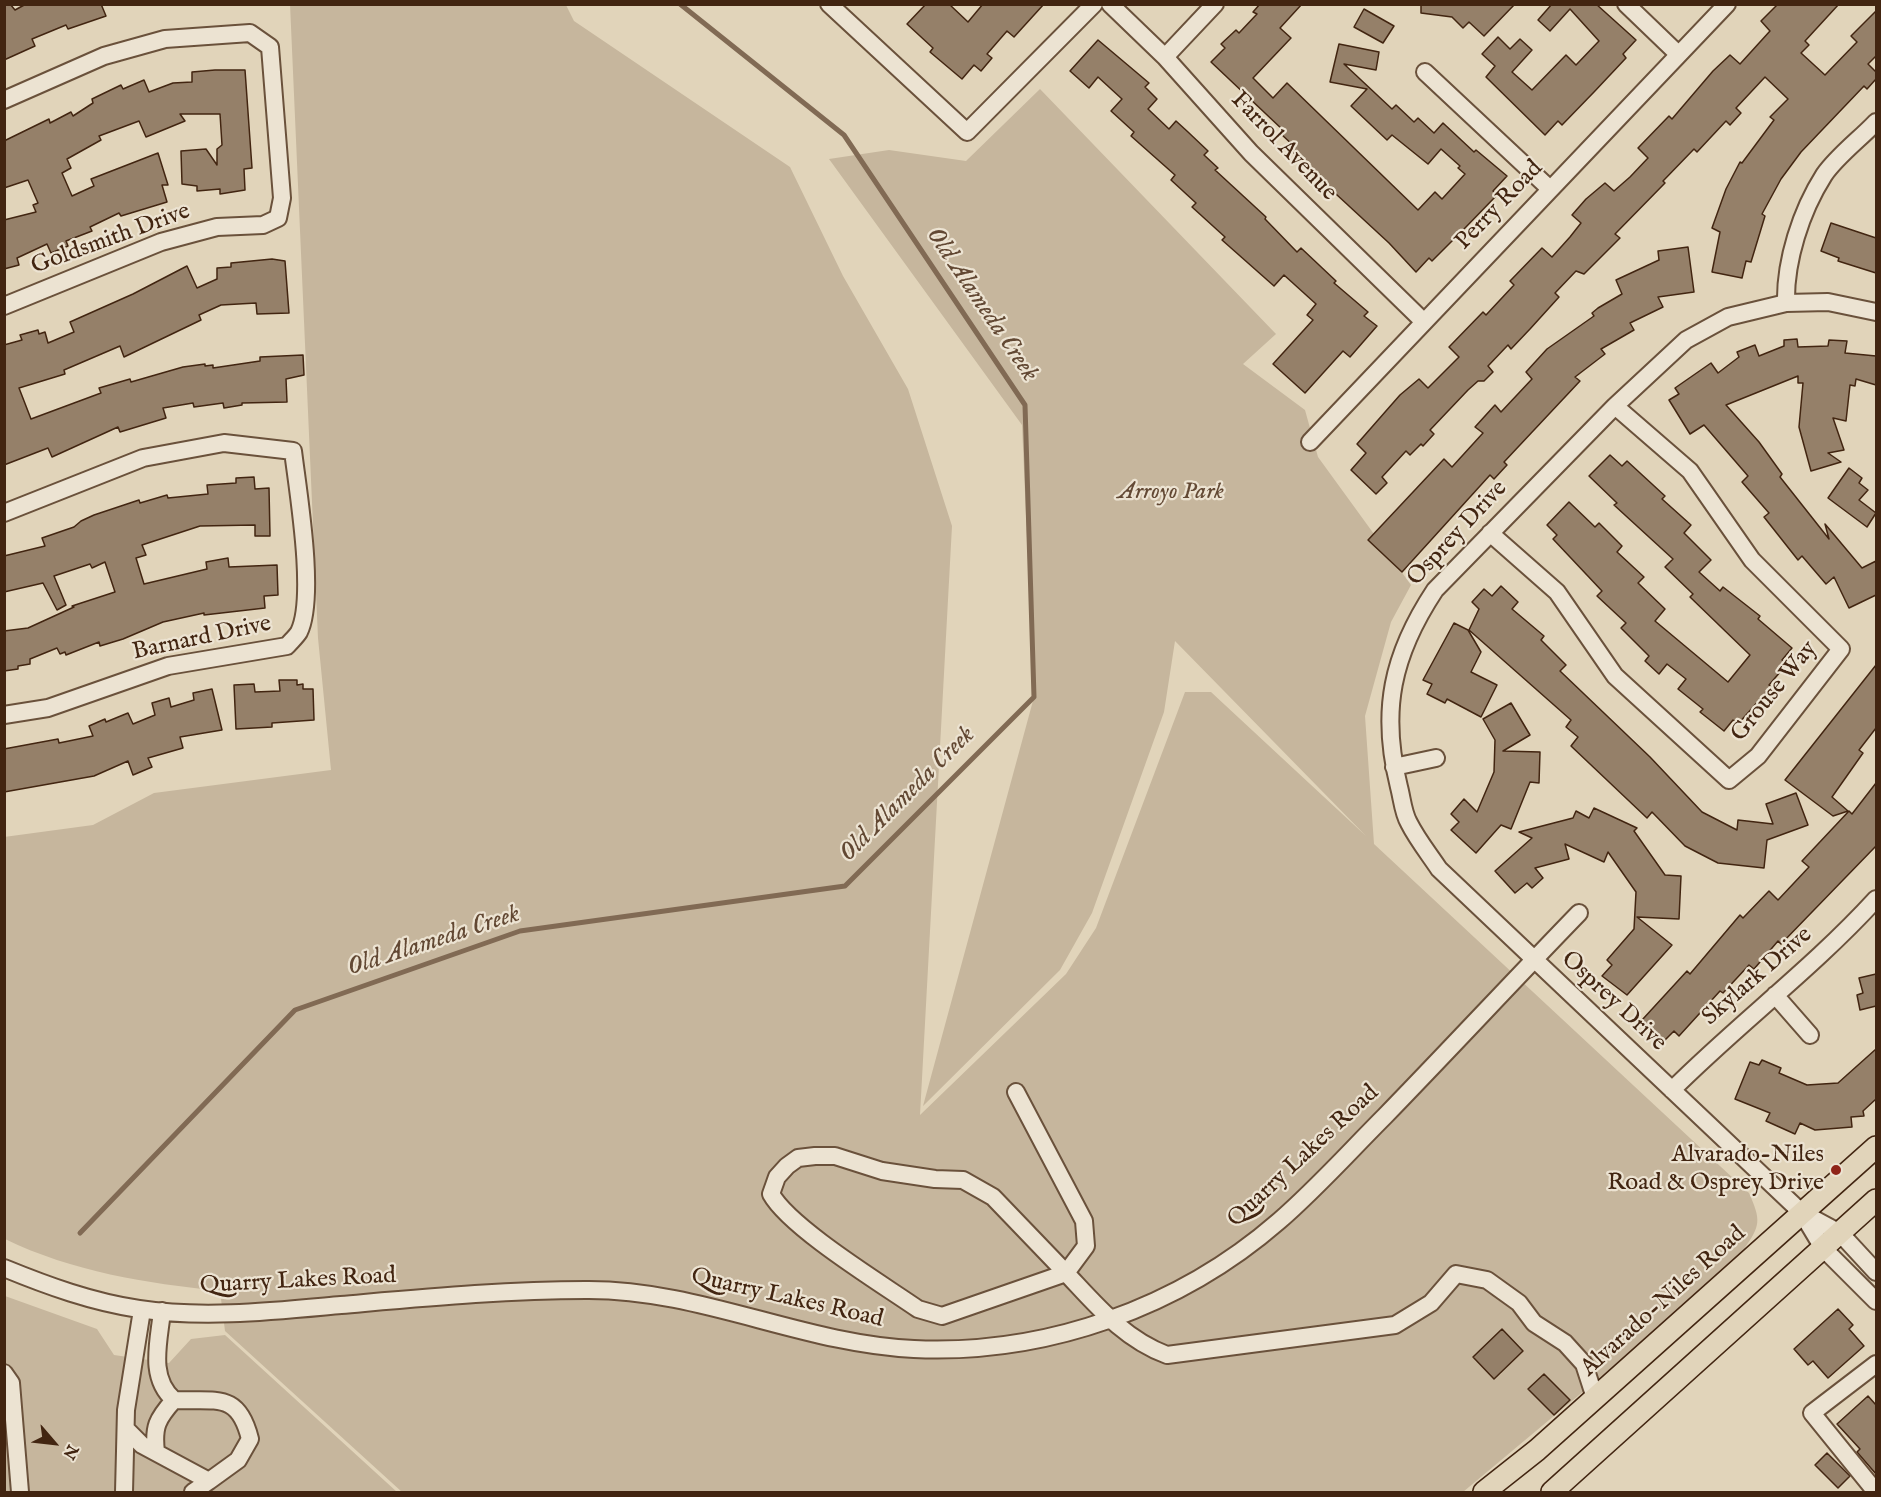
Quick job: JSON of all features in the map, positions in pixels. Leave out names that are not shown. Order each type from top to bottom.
[{"type":"main road","name":"Alvarado-Niles Road","points":[[1484,1492],[1595,1398],[1876,1147]]},
{"type":"main road","points":[[1552,1492],[1876,1200]]},
{"type":"street","points":[[830,4],[967,132],[1094,4]]},
{"type":"street","name":"Farrol Avenue","points":[[1110,4],[1166,57],[1251,153],[1423,321]]},
{"type":"street","points":[[1166,57],[1215,4]]},
{"type":"street","points":[[1626,4],[1678,54]]},
{"type":"street","name":"Perry Road","points":[[1310,442],[1727,4]]},
{"type":"street","name":"Goldsmith Drive","points":[[4,100],[104,56],[165,39],[250,33],[270,47],[282,198],[278,218],[263,225],[217,227],[161,242],[4,306]]},
{"type":"street","points":[[1425,72],[1550,189]]},
{"type":"street","points":[[1786,303],[1786,279],[1794,239],[1824,175],[1876,122]]},
{"type":"street","name":"Osprey Drive","points":[[1801,1212],[1533,960],[1440,869],[1408,821],[1394,767],[1390,696],[1400,654],[1418,615],[1435,590],[1615,406],[1686,340],[1728,317],[1786,303],[1828,302],[1876,312]]},
{"type":"street","name":"Grouse Way","points":[[1490,532],[1557,592],[1615,676],[1729,780],[1758,756],[1841,648],[1752,560],[1690,471],[1615,406]]},
{"type":"street","name":"Barnard Drive","points":[[4,513],[142,458],[224,443],[293,451],[305,548],[305,608],[299,632],[287,646],[168,666],[48,708],[4,715]]},
{"type":"street","points":[[1394,767],[1436,758]]},
{"type":"street","name":"Skylark Drive","points":[[1672,1090],[1719,1043],[1854,924],[1876,899]]},
{"type":"street","name":"Quarry Lakes Road","points":[[4,1268],[58,1289],[142,1310],[261,1311],[424,1298],[586,1290],[625,1291],[704,1303],[842,1341],[878,1347],[951,1350],[1030,1342],[1110,1320],[1197,1280],[1277,1223],[1458,1040],[1579,913]]},
{"type":"street","points":[[1775,995],[1810,1035]]},
{"type":"street","points":[[1016,1092],[1084,1221],[1086,1246],[1066,1273],[942,1316],[930,1315],[918,1309],[801,1225],[777,1205],[771,1194],[777,1178],[786,1166],[798,1158],[815,1156],[835,1156],[882,1171],[963,1180],[993,1197],[1066,1273],[1110,1320],[1146,1347],[1167,1355],[1395,1325],[1431,1303],[1456,1274],[1487,1280],[1519,1303],[1534,1323],[1565,1342],[1584,1364],[1595,1398]]},
{"type":"street","points":[[1801,1212],[1840,1233],[1876,1272]]},
{"type":"street","points":[[1801,1212],[1823,1248],[1876,1301]]},
{"type":"street","points":[[124,1492],[124,1458],[128,1430],[126,1410],[142,1310]]},
{"type":"street","points":[[162,1311],[156,1370],[166,1393],[174,1400],[228,1402],[244,1417],[250,1439],[238,1460],[193,1492]]},
{"type":"street","points":[[1876,1364],[1812,1413],[1876,1492]]},
{"type":"street","points":[[4,1373],[11,1383],[20,1492]]},
{"type":"street","points":[[156,1452],[154,1432],[162,1414],[174,1400]]},
{"type":"street","points":[[128,1430],[142,1445],[209,1481]]},
{"type":"green space","name":"Arroyo Park","points":[[290,4],[566,5],[574,21],[790,167],[843,276],[908,389],[952,526],[920,1115],[1066,974],[1096,928],[1185,692],[1211,692],[1366,836],[1175,641],[1164,712],[1092,913],[1060,970],[923,1106],[1034,697],[1022,425],[829,159],[889,150],[966,161],[1040,89],[1276,334],[1243,364],[1305,410],[1318,457],[1411,585],[1391,622],[1365,716],[1374,844],[1749,1193],[1756,1210],[1757,1223],[1753,1235],[1743,1250],[1622,1359],[1463,1492],[402,1492],[225,1331],[220,1291],[137,1280],[83,1268],[5,1239],[4,837],[93,825],[154,793],[331,770],[318,638]]},
{"type":"green space","points":[[5,1296],[97,1329],[114,1355],[169,1363],[191,1339],[225,1335],[397,1492],[5,1492]]},
{"type":"building","points":[[4,4],[10,4],[15,10],[26,4],[101,4],[106,16],[68,29],[66,25],[32,39],[35,46],[4,60]]},
{"type":"building","points":[[926,4],[949,4],[968,22],[983,4],[1044,4],[1014,37],[1007,31],[987,54],[992,58],[981,71],[974,65],[962,79],[930,52],[933,48],[907,24]]},
{"type":"building","points":[[1260,4],[1302,4],[1280,28],[1291,38],[1253,78],[1273,98],[1287,83],[1418,210],[1435,192],[1442,199],[1465,174],[1458,168],[1460,166],[1441,149],[1428,164],[1392,135],[1387,140],[1351,106],[1367,89],[1330,82],[1339,44],[1379,52],[1376,70],[1344,64],[1392,109],[1396,105],[1414,122],[1418,118],[1434,133],[1443,123],[1474,152],[1476,150],[1507,176],[1493,191],[1497,195],[1432,261],[1429,258],[1416,272],[1389,243],[1310,170],[1292,151],[1295,147],[1281,134],[1284,131],[1211,62],[1225,48],[1221,44],[1236,30],[1239,33],[1257,14],[1253,12]]},
{"type":"building","points":[[1421,4],[1515,4],[1484,36],[1469,22],[1463,28],[1452,17],[1421,13]]},
{"type":"building","points":[[1552,4],[1596,4],[1636,40],[1623,54],[1626,58],[1594,92],[1562,125],[1558,121],[1545,135],[1486,77],[1495,66],[1482,54],[1498,37],[1510,49],[1520,39],[1532,50],[1512,72],[1532,90],[1566,55],[1576,65],[1599,41],[1570,9],[1550,31],[1538,20]]},
{"type":"building","points":[[1778,4],[1839,4],[1805,41],[1809,45],[1801,53],[1825,75],[1857,42],[1851,36],[1876,11],[1876,56],[1868,64],[1876,72],[1876,79],[1867,89],[1864,86],[1801,152],[1781,179],[1762,214],[1765,216],[1751,262],[1746,261],[1742,278],[1712,272],[1720,232],[1712,228],[1726,189],[1740,162],[1742,163],[1774,120],[1770,117],[1788,99],[1765,77],[1736,108],[1741,113],[1730,125],[1726,121],[1697,152],[1694,149],[1663,181],[1665,183],[1615,234],[1620,238],[1584,274],[1576,271],[1555,293],[1559,297],[1511,349],[1508,345],[1488,366],[1493,372],[1484,381],[1478,381],[1468,390],[1430,430],[1434,434],[1423,446],[1421,444],[1410,455],[1406,451],[1382,477],[1387,483],[1376,494],[1351,470],[1366,453],[1357,444],[1400,395],[1419,379],[1428,388],[1459,357],[1449,347],[1483,312],[1486,315],[1514,285],[1510,281],[1542,248],[1552,257],[1581,223],[1572,215],[1586,199],[1605,183],[1614,191],[1630,177],[1648,158],[1638,148],[1669,116],[1672,119],[1713,71],[1730,55],[1740,64],[1770,31],[1761,21]]},
{"type":"building","points":[[1364,9],[1394,26],[1383,43],[1354,27]]},
{"type":"building","points":[[1098,40],[1149,83],[1145,87],[1157,99],[1148,109],[1169,129],[1176,121],[1188,132],[1208,151],[1204,155],[1218,168],[1215,170],[1266,217],[1265,219],[1297,252],[1301,248],[1336,281],[1334,283],[1368,312],[1364,316],[1377,326],[1350,357],[1343,351],[1305,393],[1273,364],[1313,320],[1307,315],[1316,304],[1284,275],[1274,286],[1222,240],[1225,237],[1192,207],[1196,203],[1171,180],[1175,175],[1131,136],[1134,132],[1111,111],[1122,99],[1098,77],[1089,88],[1070,71]]},
{"type":"building","points":[[245,70],[252,168],[244,169],[245,190],[220,194],[220,189],[197,191],[197,186],[182,184],[181,151],[206,149],[217,165],[217,149],[222,145],[220,114],[180,114],[185,121],[146,137],[139,121],[99,136],[101,140],[67,159],[71,168],[62,173],[72,196],[94,186],[91,179],[158,153],[168,185],[162,185],[167,202],[121,216],[119,213],[90,227],[92,231],[66,241],[68,246],[51,253],[47,244],[17,258],[19,265],[4,269],[4,220],[36,212],[33,205],[38,203],[28,180],[4,188],[4,141],[49,119],[50,123],[71,112],[73,116],[93,103],[92,99],[121,85],[123,89],[144,80],[149,92],[173,83],[192,82],[192,72]]},
{"type":"building","points":[[1831,223],[1876,238],[1876,273],[1838,261],[1839,258],[1821,251]]},
{"type":"building","points":[[1688,247],[1694,292],[1658,297],[1663,307],[1630,323],[1634,330],[1601,349],[1605,354],[1575,377],[1580,381],[1504,462],[1507,465],[1494,479],[1490,475],[1402,572],[1368,540],[1444,459],[1452,467],[1483,433],[1475,427],[1495,405],[1501,412],[1532,379],[1526,372],[1547,349],[1594,316],[1592,313],[1598,308],[1622,294],[1616,280],[1659,260],[1658,251]]},
{"type":"building","points":[[272,259],[285,261],[289,313],[257,314],[256,303],[221,305],[199,315],[201,320],[124,357],[120,346],[64,370],[65,374],[19,388],[31,419],[101,393],[99,388],[130,379],[131,382],[183,367],[205,364],[205,366],[213,365],[213,368],[260,361],[260,357],[303,355],[304,375],[286,379],[287,402],[242,403],[242,405],[224,408],[223,403],[194,407],[193,403],[163,408],[166,418],[120,432],[118,427],[52,457],[48,448],[4,465],[4,345],[22,340],[20,335],[38,330],[39,334],[45,332],[48,343],[74,332],[70,322],[133,294],[187,266],[197,288],[217,279],[217,268],[231,267],[231,263]]},
{"type":"building","points":[[1797,339],[1798,347],[1828,346],[1829,340],[1847,341],[1845,353],[1876,356],[1876,385],[1856,379],[1855,386],[1850,385],[1846,421],[1833,418],[1844,450],[1828,453],[1841,462],[1811,471],[1799,427],[1803,383],[1798,383],[1798,376],[1726,405],[1759,442],[1782,474],[1780,477],[1829,539],[1825,524],[1862,568],[1876,561],[1876,595],[1849,608],[1834,577],[1826,584],[1802,556],[1798,560],[1764,517],[1769,513],[1742,482],[1748,476],[1704,425],[1690,434],[1669,400],[1679,394],[1675,388],[1711,363],[1718,373],[1739,357],[1737,352],[1755,345],[1759,356],[1784,346],[1784,340]]},
{"type":"building","points":[[1610,455],[1622,466],[1627,461],[1665,496],[1662,499],[1691,525],[1684,533],[1711,560],[1699,572],[1720,591],[1723,587],[1760,616],[1758,619],[1792,648],[1782,660],[1787,664],[1769,685],[1771,687],[1738,724],[1733,720],[1724,731],[1700,712],[1703,709],[1678,689],[1686,679],[1667,664],[1659,674],[1645,661],[1649,656],[1621,628],[1626,623],[1597,596],[1602,591],[1553,539],[1557,535],[1547,525],[1569,502],[1595,527],[1599,523],[1622,546],[1617,552],[1644,577],[1638,583],[1665,609],[1655,621],[1728,682],[1750,655],[1690,597],[1693,594],[1665,567],[1673,559],[1614,505],[1617,503],[1589,476]]},
{"type":"building","points":[[1849,468],[1862,478],[1859,483],[1868,490],[1859,500],[1876,513],[1867,527],[1828,498]]},
{"type":"building","points":[[254,477],[255,489],[269,488],[270,536],[255,536],[255,525],[200,526],[142,545],[146,555],[136,558],[144,584],[207,569],[206,562],[228,558],[229,567],[277,565],[278,595],[264,596],[265,608],[204,615],[204,613],[163,622],[123,639],[100,646],[99,642],[66,655],[65,652],[60,654],[57,648],[30,659],[30,664],[4,671],[4,631],[28,628],[74,607],[72,606],[115,592],[105,562],[92,568],[90,564],[54,576],[66,605],[57,610],[43,583],[4,592],[4,556],[45,546],[42,538],[74,527],[94,515],[139,500],[140,503],[167,495],[168,498],[208,494],[207,485],[236,483],[236,478]]},
{"type":"building","points":[[1501,586],[1518,602],[1512,609],[1544,636],[1541,640],[1566,665],[1560,671],[1650,757],[1702,812],[1737,830],[1738,820],[1773,824],[1766,804],[1796,793],[1808,825],[1767,840],[1764,868],[1718,863],[1685,846],[1652,812],[1647,818],[1571,746],[1578,737],[1566,727],[1571,720],[1469,630],[1479,609],[1472,602],[1484,589],[1492,596]]},
{"type":"building","points":[[1454,623],[1468,630],[1481,652],[1471,672],[1497,685],[1481,717],[1447,699],[1445,703],[1427,694],[1432,684],[1423,680]]},
{"type":"building","points":[[1876,665],[1876,728],[1859,750],[1863,753],[1832,797],[1848,811],[1833,816],[1785,780]]},
{"type":"building","points":[[279,680],[297,680],[297,685],[303,684],[303,689],[313,689],[314,720],[272,723],[272,727],[236,729],[234,685],[254,684],[255,692],[280,691]]},
{"type":"building","points":[[212,689],[222,730],[180,737],[183,748],[148,758],[152,767],[133,775],[128,761],[94,776],[4,792],[4,749],[58,739],[59,743],[93,736],[89,726],[105,719],[106,722],[128,713],[133,724],[155,715],[152,703],[169,698],[171,707],[194,700],[193,693]]},
{"type":"building","points":[[1511,703],[1530,735],[1503,751],[1540,752],[1539,783],[1530,782],[1511,829],[1501,825],[1476,853],[1451,830],[1459,822],[1451,814],[1464,799],[1477,812],[1494,772],[1495,740],[1483,719]]},
{"type":"building","points":[[1876,783],[1876,846],[1781,944],[1778,941],[1754,969],[1749,965],[1723,993],[1720,991],[1679,1036],[1674,1031],[1664,1041],[1642,1020],[1687,971],[1690,974],[1740,915],[1743,918],[1769,891],[1778,900],[1809,867],[1802,861],[1849,811],[1852,814]]},
{"type":"building","points":[[1594,808],[1637,828],[1634,831],[1665,875],[1681,876],[1679,919],[1637,917],[1672,945],[1627,995],[1602,976],[1612,965],[1607,960],[1634,929],[1636,892],[1608,852],[1604,862],[1565,844],[1569,859],[1535,868],[1543,878],[1532,888],[1527,883],[1515,893],[1495,871],[1532,838],[1519,832],[1573,818],[1576,811],[1589,818]]},
{"type":"building","points":[[1876,974],[1876,1006],[1860,1010],[1857,995],[1863,993],[1859,978]]},
{"type":"building","points":[[1876,1049],[1876,1099],[1863,1111],[1864,1116],[1851,1117],[1852,1127],[1815,1130],[1800,1123],[1795,1134],[1766,1121],[1770,1113],[1735,1099],[1750,1062],[1759,1065],[1762,1060],[1781,1068],[1779,1073],[1807,1085],[1838,1083]]},
{"type":"building","points":[[1838,1309],[1853,1325],[1849,1329],[1864,1346],[1828,1378],[1813,1361],[1808,1365],[1794,1349]]},
{"type":"building","points":[[1502,1329],[1523,1351],[1494,1379],[1473,1357]]},
{"type":"building","points":[[1544,1374],[1570,1400],[1554,1415],[1528,1389]]},
{"type":"building","points":[[1868,1396],[1876,1405],[1876,1474],[1857,1452],[1860,1449],[1837,1424]]},
{"type":"building","points":[[1827,1453],[1850,1476],[1838,1488],[1815,1465]]},
{"type":"waterway","name":"Old Alameda Creek","points":[[80,1233],[295,1010],[520,931],[845,886],[1034,697],[1025,405],[844,135],[680,4]]},
{"type":"place","name":"Alvarado-Niles Road & Osprey Drive","points":[[1836,1170]]}]
